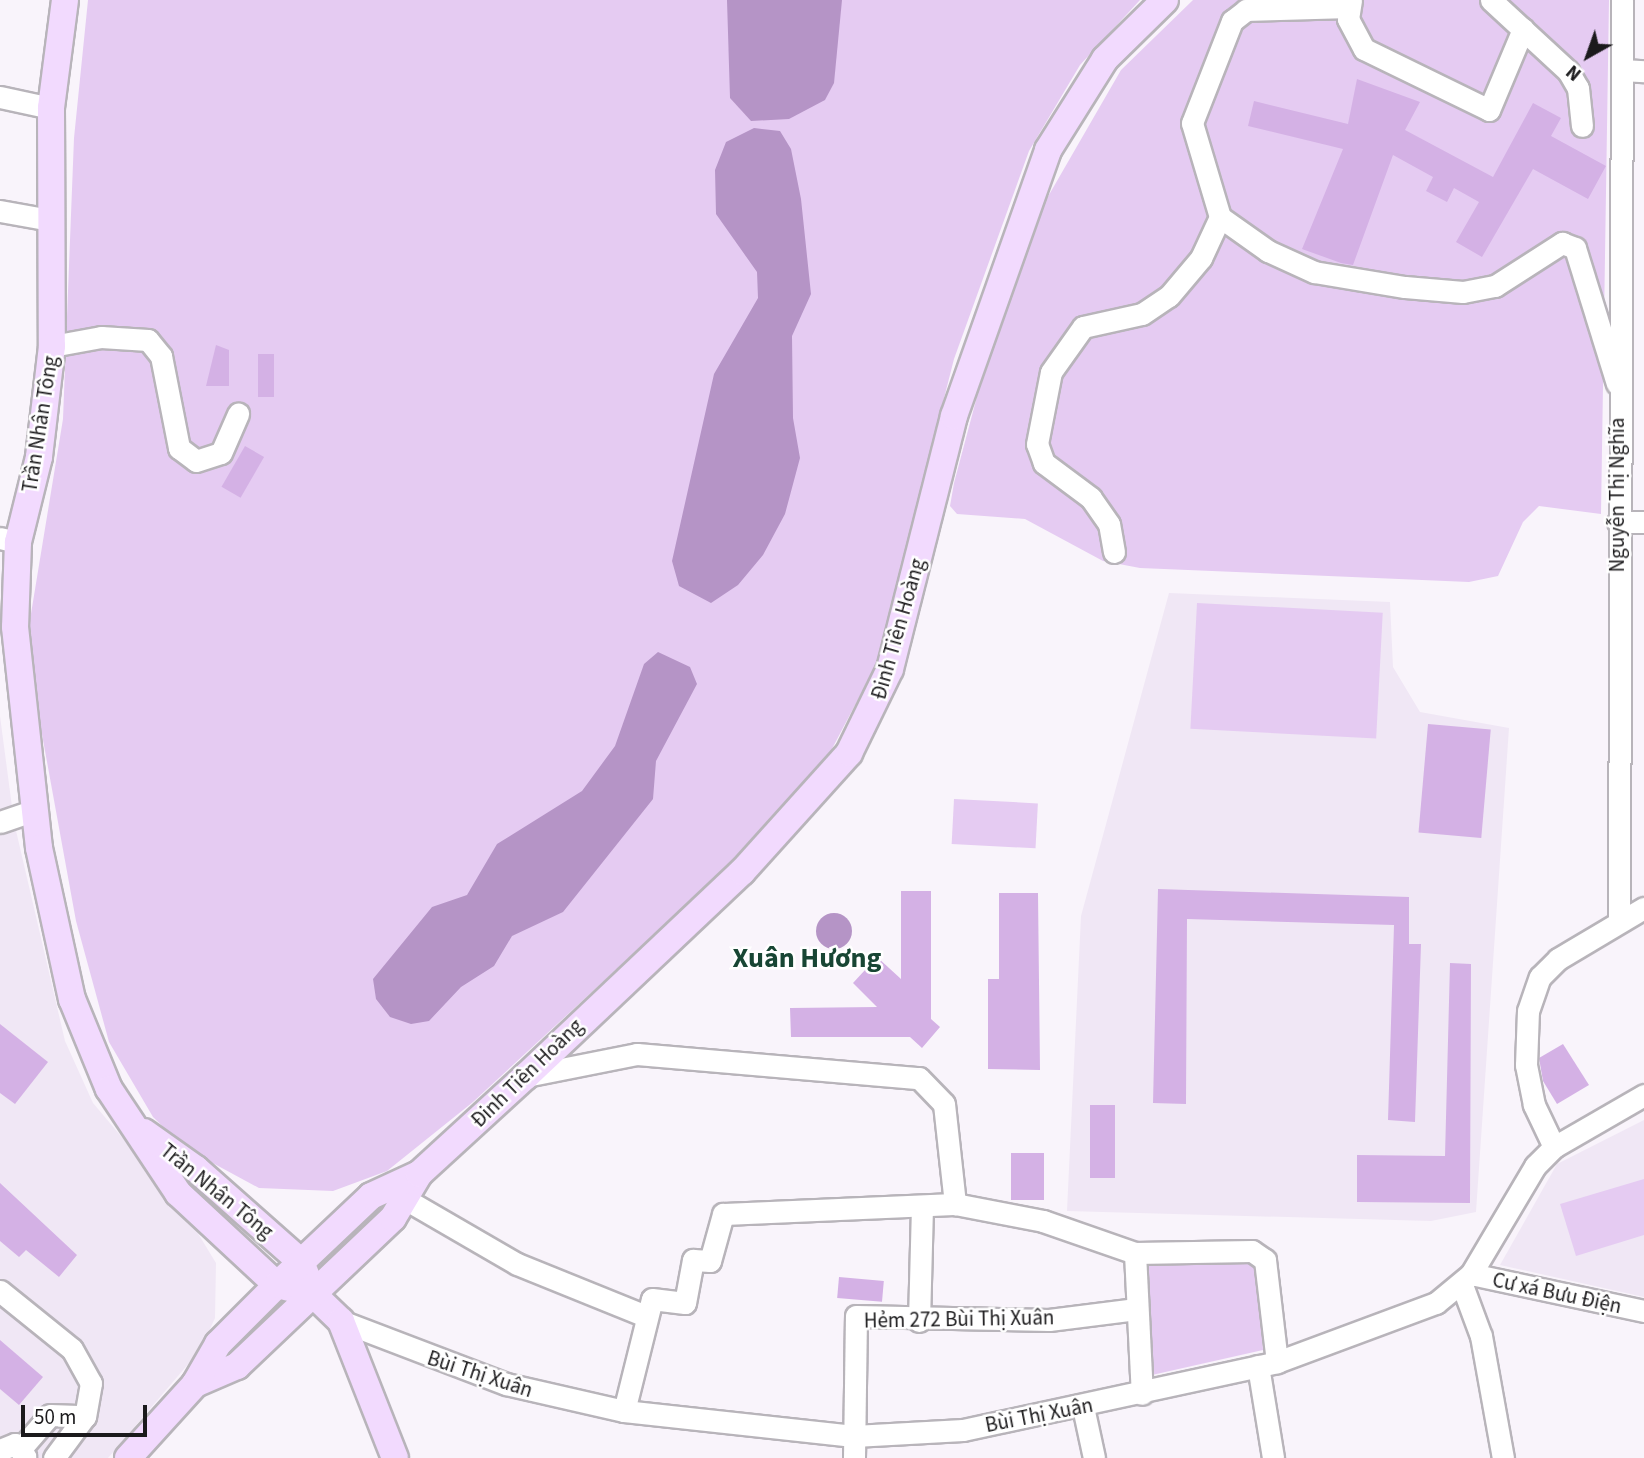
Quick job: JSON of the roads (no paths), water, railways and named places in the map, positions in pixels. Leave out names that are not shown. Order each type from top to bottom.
[{"type":"main road","name":"Trần Nhân Tông","points":[[65,0],[51,108],[52,345],[39,457],[9,540],[34,810],[72,999],[90,1050],[131,1124],[178,1193],[277,1285]]},
{"type":"main road","name":"Đinh Tiên Hoàng","points":[[195,1384],[218,1344],[277,1285],[371,1196],[419,1174],[526,1076],[742,872],[849,753],[890,669],[954,415],[1043,162],[1086,85],[1165,0]]},
{"type":"main road","name":"Trần Nhân Tông","points":[[131,1124],[197,1169],[301,1262]]},
{"type":"main road","name":"Đinh Tiên Hoàng","points":[[195,1384],[237,1366],[393,1218],[419,1174]]},
{"type":"main road","points":[[301,1262],[313,1294],[341,1321],[394,1458]]},
{"type":"main road","points":[[277,1285],[313,1294]]},
{"type":"main road","points":[[128,1458],[195,1384]]},
{"type":"street","points":[[1491,0],[1523,29],[1578,88],[1582,126]]},
{"type":"street","name":"Nguyễn Thị Nghĩa","points":[[1619,920],[1617,384],[1622,201],[1622,0]]},
{"type":"street","points":[[1523,29],[1489,110],[1364,49],[1352,32],[1349,4],[1246,10],[1232,21],[1192,123],[1220,217],[1268,251],[1314,272],[1405,287],[1463,292],[1495,286],[1562,243],[1575,248],[1617,384]]},
{"type":"street","points":[[1622,70],[1644,71]]},
{"type":"street","points":[[0,97],[51,108]]},
{"type":"street","points":[[1622,201],[1644,202]]},
{"type":"street","points":[[0,211],[50,220]]},
{"type":"street","points":[[1114,552],[1109,524],[1091,498],[1044,463],[1037,444],[1051,372],[1083,327],[1143,314],[1169,296],[1201,258],[1220,217]]},
{"type":"street","points":[[52,345],[101,337],[148,340],[161,356],[180,448],[196,461],[221,453],[238,414]]},
{"type":"street","points":[[1618,522],[1644,522]]},
{"type":"street","points":[[0,822],[34,810]]},
{"type":"street","points":[[1554,1147],[1534,1105],[1526,1065],[1528,1011],[1549,968],[1619,920],[1644,908]]},
{"type":"street","points":[[526,1076],[637,1054],[919,1078],[944,1104],[955,1204]]},
{"type":"street","name":"Bùi Thị Xuân","points":[[341,1321],[506,1384],[624,1411],[854,1436],[963,1430],[1083,1407],[1267,1364],[1436,1303],[1467,1279],[1519,1189],[1554,1147],[1644,1095]]},
{"type":"street","points":[[405,1199],[517,1264],[646,1316]]},
{"type":"street","points":[[624,1411],[646,1316],[653,1299],[685,1303],[693,1260],[710,1262],[723,1214],[955,1204],[1043,1221],[1135,1253],[1252,1251],[1265,1260],[1267,1364],[1273,1458]]},
{"type":"street","points":[[919,1321],[922,1207]]},
{"type":"street","points":[[1135,1253],[1142,1394]]},
{"type":"street","points":[[1467,1279],[1481,1336],[1503,1458]]},
{"type":"street","name":"Cư xá Bưu Điện","points":[[1467,1279],[1644,1311]]},
{"type":"street","points":[[0,1291],[80,1358],[91,1383],[85,1416],[54,1458]]},
{"type":"street","name":"Hẻm 272 Bùi Thị Xuân","points":[[854,1436],[856,1316],[919,1321],[1049,1320],[1136,1309]]},
{"type":"street","points":[[1083,1407],[1094,1458]]},
{"type":"street","points":[[0,1450],[23,1452],[50,1415],[85,1416]]},
{"type":"street","points":[[854,1436],[854,1458]]},
{"type":"district","name":"Xuân Hương","points":[[807,958]]}]
